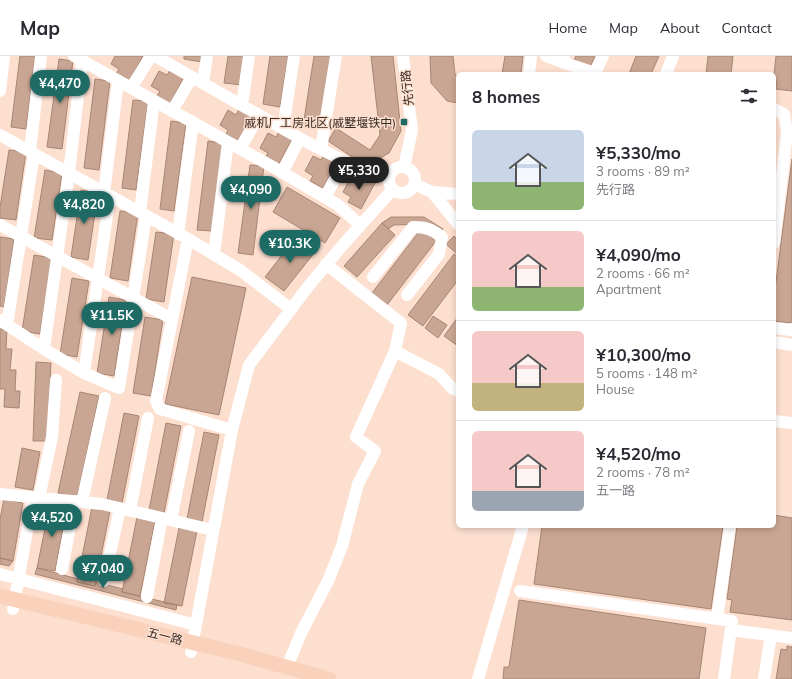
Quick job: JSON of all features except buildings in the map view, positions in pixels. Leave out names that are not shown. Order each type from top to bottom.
[{"type":"main road","name":"五一路","points":[[7,603],[192,647],[240,654],[289,673],[329,679]]},
{"type":"street","points":[[0,91],[4,56]]},
{"type":"street","points":[[42,56],[22,237],[4,322],[44,349],[84,373],[119,388],[133,298],[154,101]]},
{"type":"street","points":[[131,88],[151,56]]},
{"type":"street","points":[[203,83],[207,56]]},
{"type":"street","points":[[242,105],[249,56]]},
{"type":"street","points":[[283,129],[294,56]]},
{"type":"street","points":[[321,150],[336,56]]},
{"type":"street","name":"先行路","points":[[403,56],[412,130],[404,167]]},
{"type":"street","points":[[529,72],[532,56]]},
{"type":"street","points":[[546,56],[563,59],[593,72]]},
{"type":"street","points":[[595,72],[603,56]]},
{"type":"street","points":[[667,72],[673,56]]},
{"type":"street","points":[[160,57],[192,77],[321,150],[362,170],[390,176]]},
{"type":"street","points":[[44,349],[86,60],[118,81],[282,172],[338,205],[360,225]]},
{"type":"street","points":[[172,111],[192,77]]},
{"type":"street","points":[[84,373],[98,278],[118,81]]},
{"type":"street","points":[[776,110],[784,114],[789,140],[776,229]]},
{"type":"street","points":[[240,149],[259,115]]},
{"type":"street","points":[[193,122],[183,236],[172,319],[156,401],[160,409],[232,430]]},
{"type":"street","points":[[0,135],[183,236],[240,270],[291,309]]},
{"type":"street","points":[[282,172],[300,138]]},
{"type":"street","points":[[214,255],[228,142]]},
{"type":"street","points":[[325,198],[345,161]]},
{"type":"street","points":[[404,167],[413,173],[415,178],[412,189],[401,193],[393,189],[389,181],[390,176],[395,169],[404,167]]},
{"type":"street","points":[[414,184],[432,192],[456,194]]},
{"type":"street","points":[[192,647],[232,430],[249,365],[326,264],[393,189]]},
{"type":"street","points":[[432,192],[456,222]]},
{"type":"street","points":[[0,225],[172,319]]},
{"type":"street","points":[[407,295],[439,254],[442,237],[456,226]]},
{"type":"street","points":[[372,277],[413,227],[424,227],[442,237]]},
{"type":"street","points":[[289,673],[301,633],[328,581],[342,546],[358,484],[375,451],[356,437],[395,351],[401,323],[326,264]]},
{"type":"street","points":[[776,328],[790,330],[792,328]]},
{"type":"street","points":[[776,342],[792,345]]},
{"type":"street","points":[[395,351],[439,374],[453,389],[456,390]]},
{"type":"street","points":[[7,603],[18,579],[36,498],[52,437],[56,380]]},
{"type":"street","points":[[62,569],[106,398]]},
{"type":"street","points":[[104,581],[125,509],[148,418]]},
{"type":"street","points":[[776,421],[792,423]]},
{"type":"street","points":[[146,597],[189,430]]},
{"type":"street","points":[[0,494],[102,504],[214,530]]},
{"type":"street","points":[[478,679],[521,528]]},
{"type":"street","points":[[717,619],[730,528]]},
{"type":"street","points":[[0,574],[196,625]]},
{"type":"street","points":[[520,590],[732,621],[724,679]]},
{"type":"street","points":[[731,630],[792,638]]},
{"type":"street","points":[[764,679],[770,635]]},
{"type":"place","name":"戚机厂工房北区(戚墅堰铁中)","points":[[404,122]]}]
